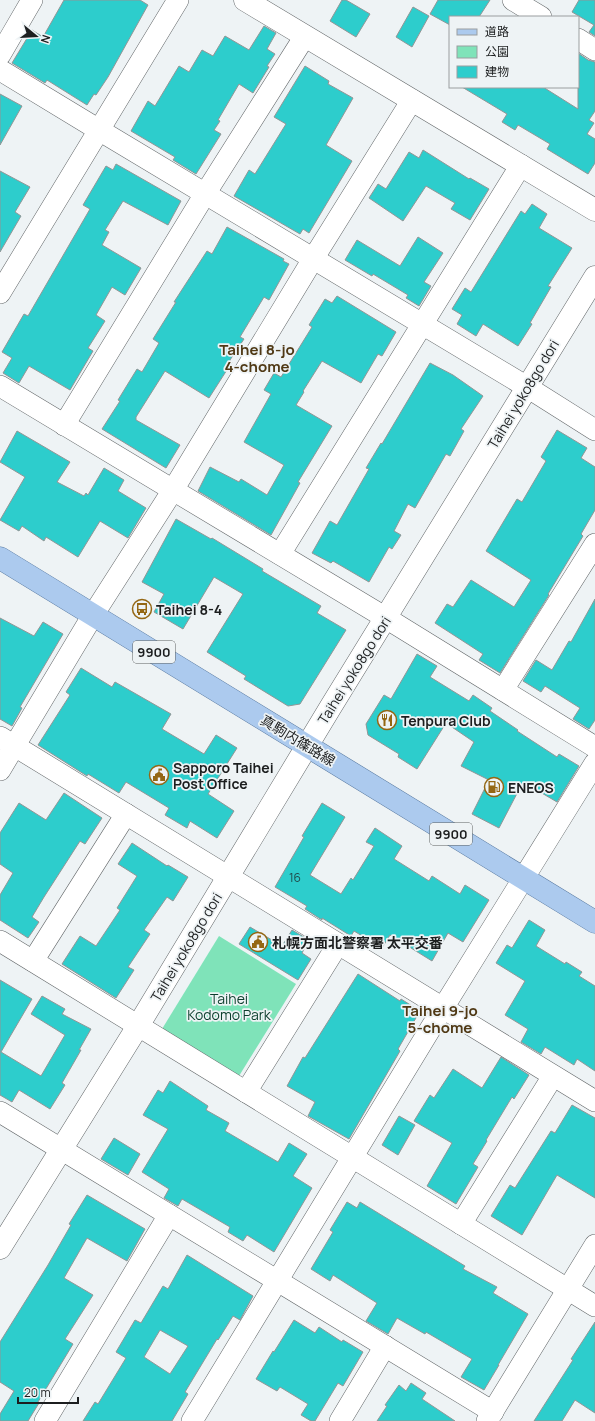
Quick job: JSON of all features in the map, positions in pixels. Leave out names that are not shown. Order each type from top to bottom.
[{"type":"main road","name":"真駒内篠路線","points":[[0,558],[595,922]]},
{"type":"street","points":[[0,55],[32,0]]},
{"type":"street","points":[[0,293],[178,0]]},
{"type":"street","points":[[245,0],[595,210]]},
{"type":"street","points":[[513,0],[539,16]]},
{"type":"street","points":[[64,425],[205,194],[305,36]]},
{"type":"street","points":[[579,40],[595,50]]},
{"type":"street","points":[[0,70],[527,387],[595,430]]},
{"type":"street","points":[[0,770],[7,742],[94,615],[173,490],[313,259],[412,100]]},
{"type":"street","points":[[280,554],[521,165]]},
{"type":"street","name":"Taihei yoko8go dori","points":[[0,1248],[138,1026],[307,746],[595,277]]},
{"type":"street","points":[[0,386],[386,618],[595,747]]},
{"type":"street","points":[[503,690],[595,544]]},
{"type":"street","points":[[7,742],[595,1101]]},
{"type":"street","points":[[192,1421],[443,1008],[595,763]]},
{"type":"street","points":[[32,961],[126,814]]},
{"type":"street","points":[[0,941],[595,1306]]},
{"type":"street","points":[[246,1092],[338,944]]},
{"type":"street","points":[[461,1224],[553,1076]]},
{"type":"street","points":[[0,1112],[385,1346],[490,1417],[595,1245]]},
{"type":"street","points":[[45,1421],[168,1215]]},
{"type":"street","points":[[340,1421],[385,1346]]},
{"type":"green space","name":"Taihei Kodomo Park","points":[[219,936],[296,984],[239,1076],[162,1029]]},
{"type":"building","points":[[64,0],[140,0],[148,5],[108,77],[87,105],[47,80],[45,83],[12,63],[32,30],[43,37]]},
{"type":"building","points":[[342,0],[346,0],[370,14],[356,37],[330,21]]},
{"type":"building","points":[[438,0],[490,0],[480,16],[449,16],[449,24],[430,14]]},
{"type":"building","points":[[579,0],[595,0],[595,36],[589,32],[594,25],[572,12]]},
{"type":"building","points":[[413,7],[429,16],[412,47],[396,37]]},
{"type":"building","points":[[264,26],[276,33],[267,49],[275,54],[253,93],[239,84],[218,120],[220,121],[214,130],[221,134],[196,174],[173,160],[175,157],[131,131],[148,101],[155,106],[179,66],[189,72],[202,50],[213,56],[225,36],[249,50]]},
{"type":"building","points":[[579,54],[588,60],[595,62],[595,111],[589,120],[594,123],[587,134],[595,139],[595,163],[588,174],[547,149],[550,144],[518,125],[515,130],[502,122],[507,114],[464,88],[545,88],[578,109]]},
{"type":"building","points":[[305,66],[329,81],[328,84],[353,98],[326,145],[352,161],[309,233],[303,229],[300,234],[234,196],[249,170],[255,174],[286,124],[274,117]]},
{"type":"building","points":[[0,94],[22,106],[0,145]]},
{"type":"building","points":[[423,150],[469,179],[470,178],[489,189],[470,220],[451,209],[455,203],[426,186],[403,221],[369,198],[378,184],[386,189],[409,152],[419,158]]},
{"type":"building","points":[[116,164],[181,201],[168,225],[123,201],[105,230],[109,232],[102,245],[141,268],[125,295],[112,287],[96,315],[105,321],[88,348],[93,351],[70,390],[29,366],[19,383],[3,373],[12,358],[2,352],[24,314],[28,316],[90,209],[83,205],[106,166],[113,170]]},
{"type":"building","points":[[0,171],[30,187],[15,212],[21,216],[0,252]]},
{"type":"building","points":[[532,204],[547,214],[539,228],[572,248],[548,286],[551,287],[530,323],[532,324],[518,346],[483,324],[476,336],[457,324],[462,315],[452,309],[465,288],[471,292],[521,211],[525,214]]},
{"type":"building","points":[[227,227],[284,259],[283,261],[289,264],[269,300],[264,297],[240,337],[244,339],[230,360],[232,362],[209,398],[165,371],[136,417],[136,420],[180,445],[166,468],[102,429],[120,401],[118,400],[137,369],[142,372],[159,343],[153,339],[176,302],[174,302],[207,251],[212,254]]},
{"type":"building","points":[[418,237],[443,253],[424,282],[431,286],[419,306],[406,298],[408,295],[373,274],[372,276],[345,260],[357,240],[400,266]]},
{"type":"building","points":[[337,296],[396,332],[382,356],[378,354],[361,383],[322,361],[303,391],[304,392],[296,405],[332,426],[298,482],[300,483],[271,535],[198,491],[210,467],[239,482],[241,479],[267,495],[284,465],[244,442],[271,394],[264,390],[274,373],[281,377],[312,327],[309,325],[325,299],[332,303]]},
{"type":"building","points":[[430,363],[453,375],[483,396],[461,429],[464,431],[450,456],[446,454],[415,508],[408,504],[394,531],[401,535],[392,549],[389,547],[369,582],[333,561],[331,563],[312,553],[330,521],[337,525],[369,469],[366,468]]},
{"type":"building","points":[[557,430],[587,448],[581,458],[595,467],[595,510],[581,534],[583,536],[548,594],[549,595],[500,673],[479,660],[483,654],[435,623],[447,604],[453,607],[471,580],[514,607],[531,580],[486,551],[517,499],[522,502],[546,461],[541,457]]},
{"type":"building","points":[[17,431],[70,462],[57,482],[84,496],[86,493],[88,495],[104,468],[124,480],[118,491],[146,508],[128,538],[100,521],[78,557],[46,537],[44,541],[22,526],[19,531],[0,520],[25,477],[0,462]]},
{"type":"building","points":[[176,519],[211,539],[212,538],[263,569],[262,571],[321,606],[317,613],[346,630],[300,704],[288,706],[244,679],[246,676],[207,652],[243,594],[214,577],[183,629],[154,612],[164,594],[142,582]]},
{"type":"building","points":[[595,599],[595,720],[589,729],[573,719],[580,708],[545,686],[541,692],[523,681],[536,660],[552,670],[569,641],[571,642]]},
{"type":"building","points":[[0,618],[34,636],[43,622],[63,634],[20,707],[22,708],[12,726],[0,719]]},
{"type":"building","points":[[417,654],[437,666],[430,677],[469,701],[473,695],[492,708],[490,711],[518,730],[517,731],[557,757],[559,754],[579,766],[557,802],[523,782],[499,828],[472,814],[489,780],[461,766],[474,742],[446,723],[417,769],[398,757],[399,754],[368,735],[366,724],[384,695],[391,699]]},
{"type":"building","points":[[81,668],[112,687],[115,682],[171,714],[162,729],[204,754],[216,735],[237,748],[208,794],[234,811],[217,838],[190,821],[187,828],[165,815],[169,808],[126,782],[119,793],[88,774],[87,776],[38,745],[70,695],[66,692]]},
{"type":"building","points":[[64,793],[102,818],[85,844],[80,841],[44,897],[32,917],[39,922],[28,938],[0,920],[0,895],[13,873],[0,864],[0,833],[19,803],[46,820]]},
{"type":"building","points":[[322,803],[345,817],[310,875],[341,894],[351,878],[353,880],[374,846],[366,842],[375,828],[402,846],[394,859],[429,881],[432,876],[460,894],[465,885],[489,900],[463,942],[448,933],[432,961],[390,935],[382,948],[354,931],[351,936],[322,918],[322,920],[305,909],[307,906],[275,887],[304,837],[302,836]]},
{"type":"building","points":[[132,843],[167,866],[168,865],[188,877],[173,901],[167,897],[144,930],[150,934],[128,967],[134,970],[116,998],[62,964],[80,936],[96,946],[120,910],[117,908],[137,876],[118,864]]},
{"type":"building","points":[[529,920],[545,930],[536,946],[565,964],[566,962],[582,972],[579,976],[595,986],[595,1071],[577,1059],[574,1065],[545,1047],[541,1054],[521,1042],[528,1029],[505,1015],[525,981],[496,963],[507,945],[512,948]]},
{"type":"building","points":[[250,927],[282,946],[292,930],[309,940],[302,953],[311,959],[298,980],[239,944]]},
{"type":"building","points":[[358,974],[400,1001],[401,999],[420,1011],[398,1049],[400,1051],[349,1139],[308,1116],[315,1102],[287,1086],[303,1057],[305,1058]]},
{"type":"building","points":[[0,980],[32,999],[1,1052],[41,1076],[65,1035],[31,1014],[42,996],[65,1009],[62,1014],[91,1029],[62,1083],[65,1085],[50,1109],[19,1090],[12,1102],[0,1095]]},
{"type":"building","points":[[501,1057],[529,1075],[514,1099],[512,1097],[486,1140],[487,1141],[473,1164],[478,1167],[456,1204],[427,1186],[452,1143],[414,1121],[430,1095],[434,1098],[453,1069],[482,1088]]},
{"type":"building","points":[[170,1081],[208,1106],[206,1110],[229,1123],[225,1131],[278,1162],[289,1143],[307,1154],[293,1176],[312,1188],[274,1252],[247,1235],[243,1241],[228,1232],[230,1227],[182,1199],[178,1206],[164,1198],[169,1189],[142,1172],[168,1129],[143,1115],[158,1090],[163,1093]]},
{"type":"building","points":[[572,1105],[595,1118],[595,1198],[557,1175],[522,1235],[491,1216],[510,1185],[515,1188],[551,1131],[555,1133]]},
{"type":"building","points":[[399,1116],[415,1125],[398,1155],[382,1145]]},
{"type":"building","points":[[114,1138],[140,1154],[128,1175],[101,1159]]},
{"type":"building","points":[[87,1195],[145,1229],[127,1261],[87,1238],[64,1278],[93,1295],[65,1339],[73,1344],[28,1421],[0,1421],[0,1414],[14,1391],[0,1382],[0,1342],[48,1265],[71,1225],[69,1224]]},
{"type":"building","points":[[347,1202],[357,1208],[360,1202],[465,1266],[463,1269],[497,1287],[493,1293],[528,1314],[484,1390],[461,1377],[472,1359],[426,1332],[425,1334],[397,1318],[388,1334],[366,1321],[377,1303],[333,1275],[330,1281],[311,1269],[333,1232],[330,1230]]},
{"type":"building","points":[[187,1255],[253,1296],[240,1320],[233,1316],[218,1340],[217,1339],[185,1392],[188,1394],[172,1421],[83,1421],[95,1402],[98,1404],[126,1358],[116,1352],[135,1320],[141,1323],[163,1286],[168,1289]],"holes":[[[160,1330],[188,1346],[170,1374],[144,1357]]]},
{"type":"building","points":[[294,1320],[315,1333],[319,1327],[342,1342],[343,1340],[363,1352],[343,1386],[338,1383],[315,1421],[311,1421],[301,1415],[308,1404],[280,1387],[277,1391],[256,1379]]},
{"type":"building","points":[[595,1322],[595,1413],[575,1400],[562,1421],[534,1421],[573,1360],[571,1359]]},
{"type":"building","points":[[411,1383],[426,1393],[422,1399],[455,1421],[377,1421],[387,1406],[385,1405],[399,1385],[406,1391]]},
{"type":"place","name":"Taihei 8-4","points":[[142,609]]},
{"type":"place","name":"Tenpura Club","points":[[387,720]]},
{"type":"place","name":"Sapporo Taihei Post Office","points":[[159,775]]},
{"type":"place","name":"ENEOS","points":[[494,787]]},
{"type":"place","name":"札幌方面北警察署 太平交番","points":[[258,942]]},
{"type":"district","name":"Taihei 8-jo 4-chome","points":[[257,358]]},
{"type":"district","name":"Taihei 9-jo 5-chome","points":[[440,1018]]}]
